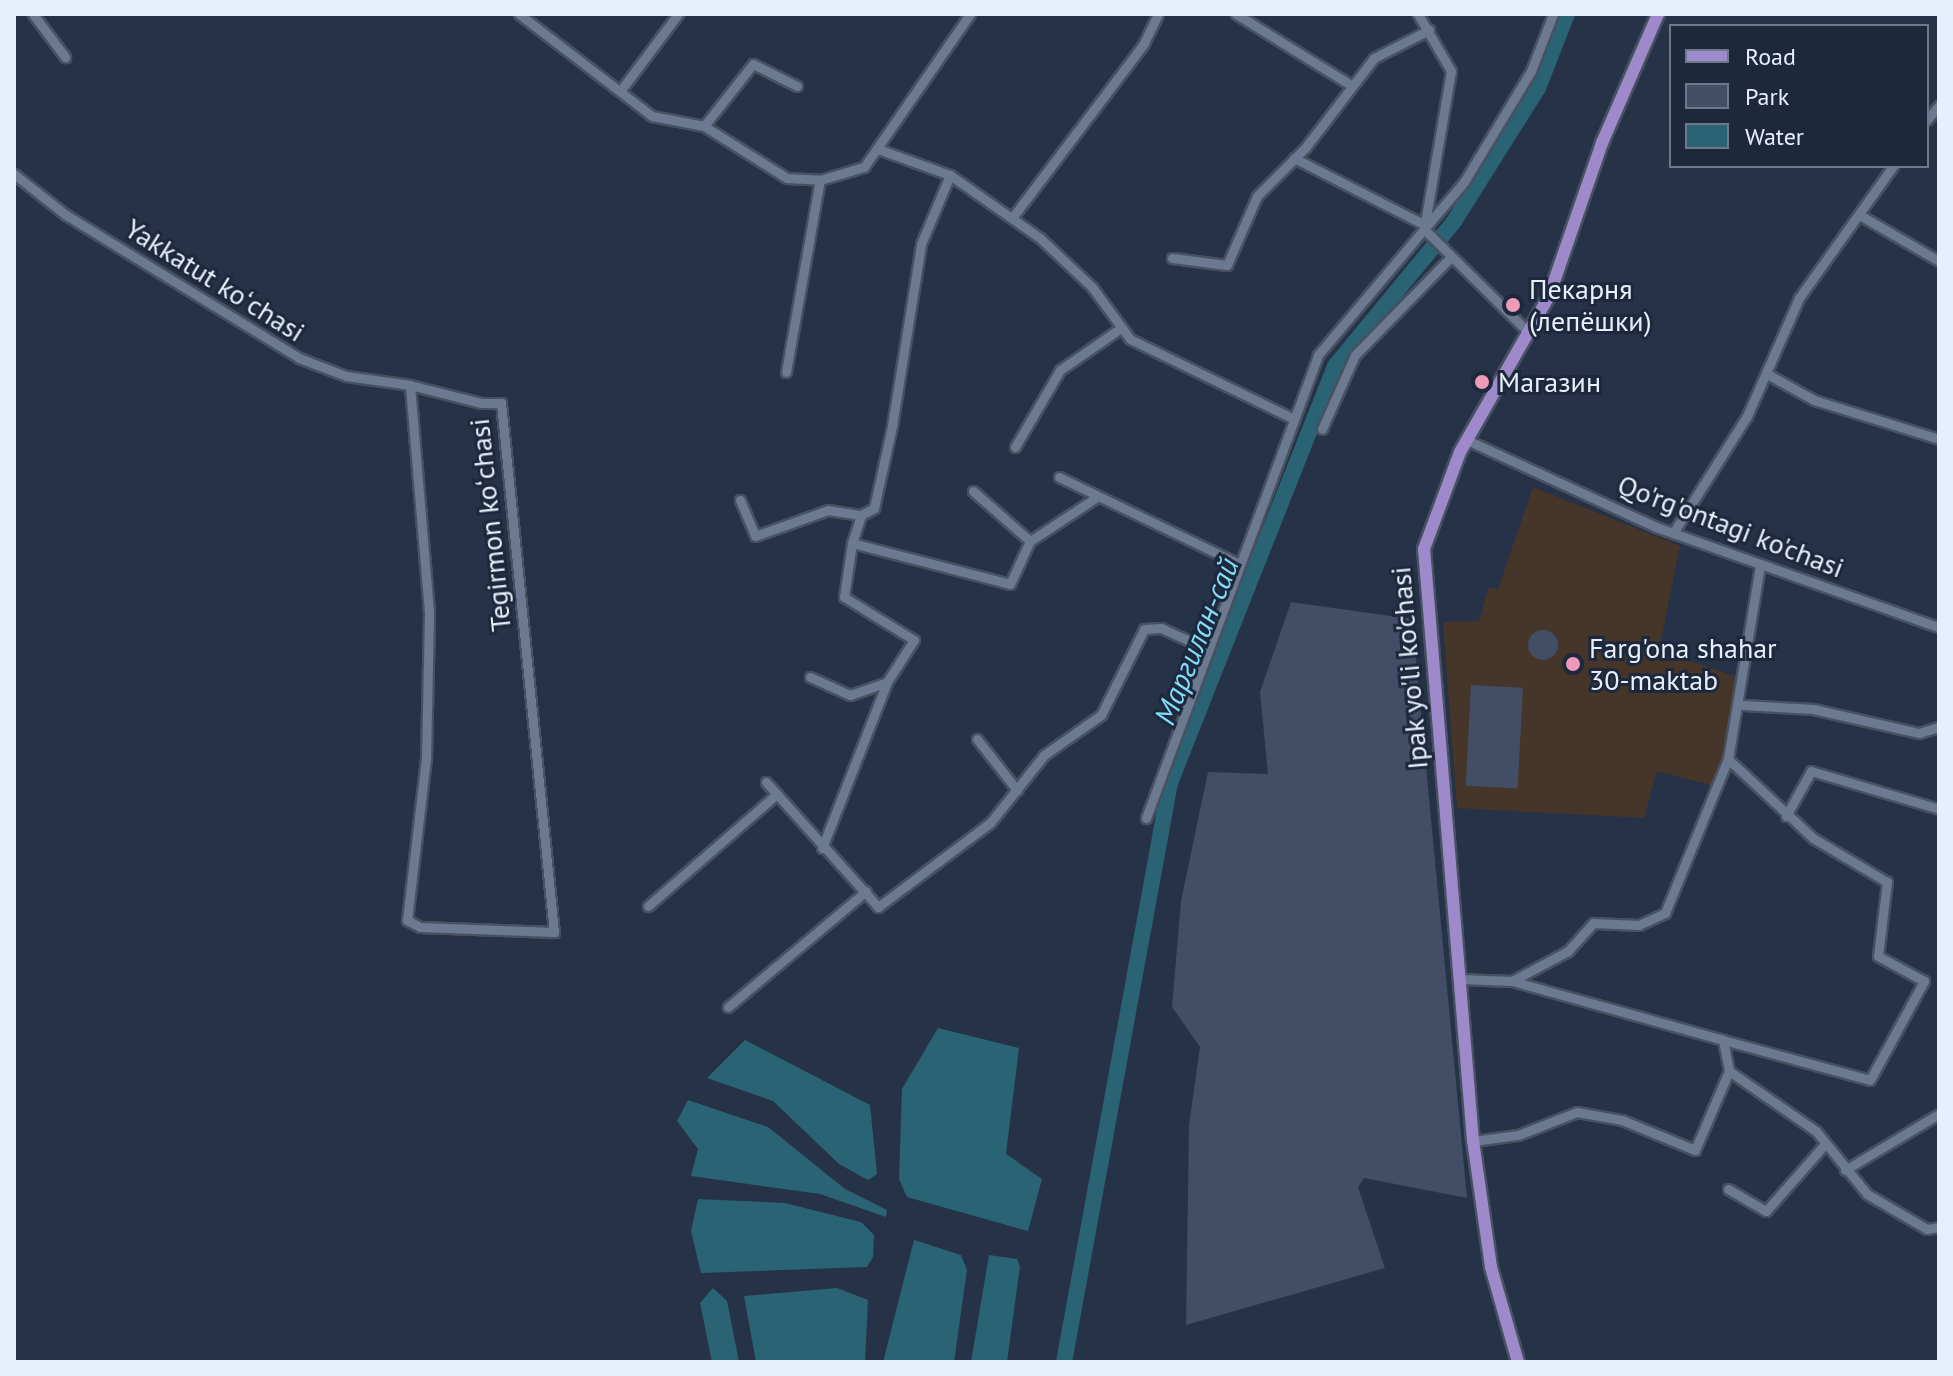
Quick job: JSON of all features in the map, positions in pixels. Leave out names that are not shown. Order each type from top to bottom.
[{"type":"main road","name":"Ipak yo'li ko'chasi","points":[[1518,1362],[1491,1267],[1473,1141],[1423,598],[1424,549],[1467,440],[1549,296],[1597,156],[1658,14]]},
{"type":"street","points":[[33,14],[65,57]]},
{"type":"street","points":[[519,14],[652,116],[704,126],[765,169],[820,180],[864,167],[970,14]]},
{"type":"street","points":[[621,90],[678,14]]},
{"type":"street","points":[[1012,218],[1143,45],[1158,14]]},
{"type":"street","points":[[1236,14],[1351,85]]},
{"type":"street","points":[[1418,14],[1451,71],[1425,228]]},
{"type":"street","points":[[1146,818],[1205,648],[1318,355],[1464,182],[1531,71],[1553,14]]},
{"type":"street","points":[[1172,258],[1227,265],[1257,196],[1294,158],[1374,58],[1429,30]]},
{"type":"street","points":[[704,126],[753,64],[797,86]]},
{"type":"street","points":[[878,149],[950,175],[1012,218],[1070,263],[1118,330],[1294,419]]},
{"type":"street","points":[[1294,158],[1425,228],[1527,331]]},
{"type":"street","points":[[1673,533],[1769,375],[1799,298],[1863,217],[1892,168]]},
{"type":"street","name":"Yakkatut koʻchasi","points":[[14,174],[73,219],[299,358],[346,376],[410,385]]},
{"type":"street","points":[[740,500],[755,536],[828,510],[861,515],[874,508],[914,323],[921,244],[950,175]]},
{"type":"street","points":[[786,372],[820,180]]},
{"type":"street","points":[[1863,217],[1939,261]]},
{"type":"street","points":[[1322,429],[1355,355],[1451,257]]},
{"type":"street","points":[[1015,447],[1060,370],[1118,330]]},
{"type":"street","points":[[1769,375],[1814,400],[1939,439]]},
{"type":"street","name":"Tegirmon koʻchasi","points":[[410,385],[501,403],[554,932],[420,927],[407,920],[426,759],[429,612],[410,385]]},
{"type":"street","name":"Qo'rg'ontagi ko'chasi","points":[[1467,440],[1673,533],[1939,627]]},
{"type":"street","points":[[1059,477],[1094,499],[1239,564]]},
{"type":"street","points":[[973,491],[1030,541]]},
{"type":"street","points":[[852,543],[1005,584],[1030,541],[1094,499]]},
{"type":"street","points":[[822,848],[887,682],[914,640],[844,597],[852,543],[861,515]]},
{"type":"street","points":[[1512,981],[1568,951],[1593,923],[1639,925],[1665,913],[1728,759],[1743,705],[1760,565]]},
{"type":"street","points":[[766,782],[878,907],[990,823],[1044,755],[1101,715],[1144,629],[1161,628],[1205,648]]},
{"type":"street","points":[[810,677],[850,695],[887,682]]},
{"type":"street","points":[[1743,705],[1813,709],[1919,733],[1939,727]]},
{"type":"street","points":[[977,739],[1017,790]]},
{"type":"street","points":[[1460,979],[1512,981],[1870,1080],[1924,981],[1878,956],[1887,882],[1786,816],[1728,759]]},
{"type":"street","points":[[1786,816],[1811,771],[1939,809]]},
{"type":"street","points":[[648,906],[777,794]]},
{"type":"street","points":[[728,1007],[866,891]]},
{"type":"street","points":[[1473,1141],[1518,1135],[1577,1112],[1622,1120],[1695,1150],[1729,1071],[1723,1040]]},
{"type":"street","points":[[1729,1071],[1798,1116],[1845,1170],[1895,1213],[1927,1229],[1939,1227]]},
{"type":"street","points":[[1845,1170],[1939,1114]]},
{"type":"street","points":[[1728,1189],[1766,1211],[1825,1144]]},
{"type":"shaded area","name":"Farg'ona shahar 30-maktab","points":[[1533,487],[1680,546],[1659,650],[1742,679],[1714,786],[1657,771],[1644,818],[1457,808],[1443,622],[1479,621],[1489,587],[1498,589]]},
{"type":"green space","points":[[1291,602],[1412,619],[1467,1198],[1364,1178],[1358,1187],[1385,1268],[1186,1325],[1189,1125],[1200,1047],[1172,1007],[1181,901],[1208,772],[1268,774],[1260,692]]},
{"type":"green space","points":[[1543,630],[1554,634],[1558,645],[1554,656],[1543,660],[1532,656],[1528,645],[1532,634]]},
{"type":"green space","points":[[1471,685],[1523,688],[1518,789],[1466,786]]},
{"type":"water","points":[[938,1028],[1019,1048],[1006,1154],[1042,1179],[1028,1231],[907,1197],[899,1179],[902,1089]]},
{"type":"water","points":[[745,1040],[870,1105],[877,1174],[868,1180],[839,1164],[773,1101],[707,1078]]},
{"type":"water","points":[[688,1100],[768,1127],[845,1189],[887,1210],[886,1217],[820,1194],[691,1176],[698,1149],[677,1121]]},
{"type":"water","points":[[698,1199],[785,1203],[861,1222],[874,1235],[873,1257],[867,1267],[701,1273],[691,1231]]},
{"type":"water","points":[[914,1240],[961,1255],[967,1270],[954,1362],[883,1362]]},
{"type":"water","points":[[989,1255],[1017,1259],[1020,1266],[1007,1362],[971,1362]]},
{"type":"water","points":[[713,1288],[727,1301],[739,1362],[712,1362],[700,1303]]},
{"type":"water","points":[[837,1288],[868,1300],[865,1362],[756,1362],[744,1296]]},
{"type":"waterway","name":"Маргилан-сай","points":[[1064,1362],[1170,783],[1335,366],[1453,223],[1538,88],[1567,14]]},
{"type":"place","name":"Пекарня (лепёшки)","points":[[1513,305]]},
{"type":"place","name":"Магазин","points":[[1482,382]]},
{"type":"place","name":"Farg'ona shahar 30-maktab","points":[[1573,664]]}]
